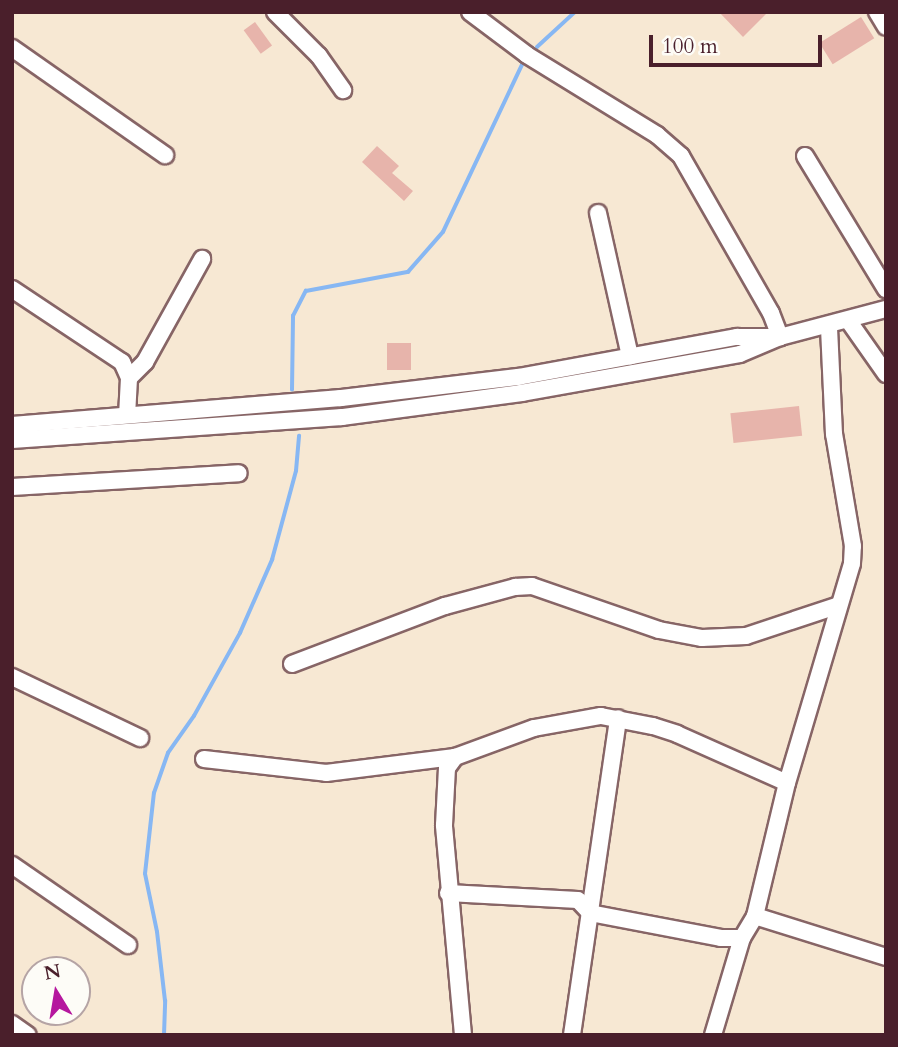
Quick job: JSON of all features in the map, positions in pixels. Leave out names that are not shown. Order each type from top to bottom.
[{"type":"street","points":[[275,12],[319,56],[343,90]]},
{"type":"street","points":[[470,12],[527,55],[657,135],[681,156],[771,313],[780,337]]},
{"type":"street","points":[[877,12],[886,27]]},
{"type":"street","points":[[12,48],[165,155]]},
{"type":"street","points":[[805,156],[886,289]]},
{"type":"street","points":[[598,214],[630,356]]},
{"type":"street","points":[[129,377],[145,362],[202,259]]},
{"type":"street","points":[[12,289],[122,362],[129,377],[127,415]]},
{"type":"street","points":[[12,440],[342,417],[507,395],[740,354],[780,337],[886,309]]},
{"type":"street","points":[[848,320],[886,374]]},
{"type":"street","points":[[713,1035],[743,938],[755,916],[787,783],[852,564],[853,546],[834,433],[829,326]]},
{"type":"street","points":[[12,425],[368,395],[518,377],[737,337],[780,337]]},
{"type":"street","points":[[12,487],[239,474]]},
{"type":"street","points":[[292,664],[445,606],[515,587],[532,586],[659,630],[702,638],[746,636],[839,605]]},
{"type":"street","points":[[15,683],[140,738]]},
{"type":"street","points":[[204,760],[326,773],[455,757],[544,726],[575,719],[618,718],[677,734],[787,783]]},
{"type":"street","points":[[572,1035],[618,718]]},
{"type":"street","points":[[455,757],[447,768],[444,825],[463,1035]]},
{"type":"street","points":[[12,865],[128,945]]},
{"type":"street","points":[[449,893],[578,900],[590,913],[721,938],[743,938]]},
{"type":"street","points":[[755,916],[886,957]]},
{"type":"street","points":[[12,1024],[28,1035]]},
{"type":"building","points":[[719,12],[768,12],[743,37]]},
{"type":"building","points":[[861,17],[874,38],[833,64],[819,43]]},
{"type":"building","points":[[255,22],[272,45],[261,54],[244,30]]},
{"type":"building","points":[[377,146],[399,166],[392,173],[413,191],[404,201],[362,162]]},
{"type":"building","points":[[387,343],[411,343],[411,370],[387,370]]},
{"type":"building","points":[[799,406],[802,436],[734,443],[730,413]]},
{"type":"waterway","points":[[537,47],[575,12]]},
{"type":"waterway","points":[[292,390],[293,316],[306,291],[408,272],[443,232],[522,65]]},
{"type":"waterway","points":[[164,1035],[165,1001],[157,932],[145,874],[154,793],[168,753],[194,716],[240,633],[272,560],[296,471],[299,436]]}]
